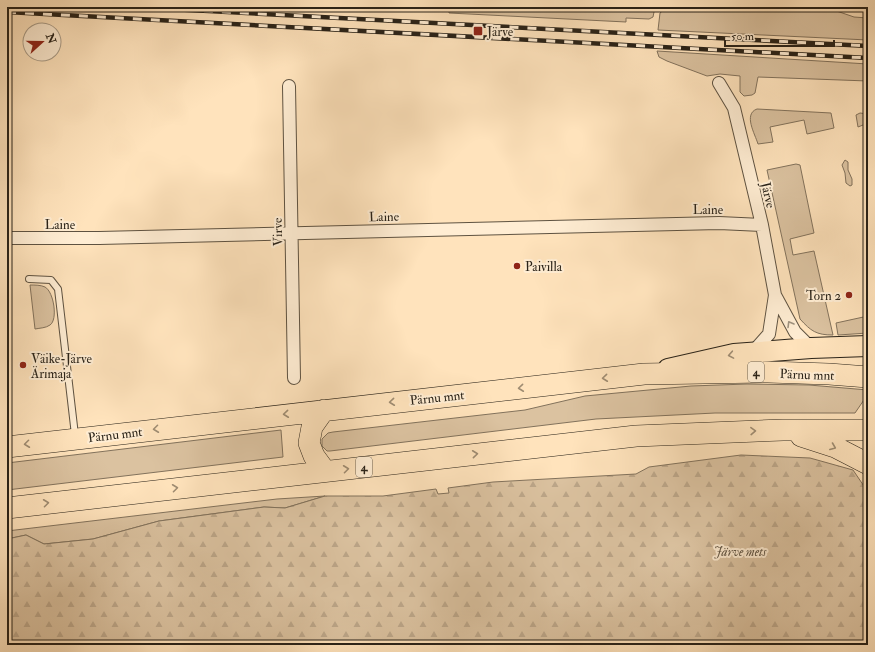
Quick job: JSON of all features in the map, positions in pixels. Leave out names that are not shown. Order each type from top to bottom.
[{"type":"highway","name":"Pärnu mnt","points":[[7,447],[644,374],[768,372],[868,377]]},
{"type":"highway","points":[[324,410],[312,427],[309,443],[314,456],[325,471]]},
{"type":"highway","points":[[866,424],[863,448],[868,458]]},
{"type":"highway","name":"4","points":[[7,508],[636,436],[783,430],[866,424]]},
{"type":"highway","points":[[783,430],[835,447],[868,464]]},
{"type":"main road","points":[[644,374],[734,354],[811,348],[868,346]]},
{"type":"street","name":"Järve","points":[[719,83],[734,108],[762,225],[775,295],[795,332],[811,348]]},
{"type":"street","name":"Virve","points":[[289,86],[294,378]]},
{"type":"street","name":"Laine","points":[[7,238],[99,238],[291,232],[719,223],[762,225]]},
{"type":"street","name":"Järve","points":[[753,352],[769,334],[775,295]]},
{"type":"lane","points":[[29,279],[51,280],[58,289],[76,439]]},
{"type":"green space","points":[[392,7],[655,7],[653,17],[649,19],[626,18],[626,22],[449,13],[449,10]]},
{"type":"green space","points":[[667,7],[825,7],[854,17],[868,18],[868,40],[658,30],[660,13]]},
{"type":"green space","points":[[657,51],[868,64],[868,81],[758,77],[755,93],[744,96],[740,92],[740,76],[720,74],[707,76],[659,57]]},
{"type":"green space","points":[[757,109],[831,113],[834,128],[807,134],[804,120],[770,127],[773,142],[758,144],[750,120],[751,115]]},
{"type":"green space","points":[[860,113],[868,114],[868,123],[858,127],[856,115]]},
{"type":"green space","points":[[845,160],[848,162],[848,170],[852,179],[852,185],[850,186],[846,183],[842,165]]},
{"type":"green space","points":[[796,164],[800,165],[814,233],[790,239],[793,255],[814,251],[833,335],[814,332],[800,319],[767,170]]},
{"type":"green space","points":[[30,285],[40,285],[45,287],[51,294],[54,306],[54,318],[47,327],[35,329]]},
{"type":"green space","points":[[868,316],[868,333],[838,335],[836,323]]},
{"type":"green space","points":[[747,384],[809,385],[868,390],[868,394],[855,413],[715,413],[596,419],[330,451],[327,451],[322,446],[322,439],[328,433],[333,432],[525,410],[585,396],[691,386]]},
{"type":"green space","points":[[281,430],[283,457],[7,490],[7,463]]},
{"type":"green space","name":"Järve mets","points":[[741,455],[810,458],[853,470],[868,492],[868,645],[7,645],[7,539],[26,535],[44,544],[93,539],[159,521],[264,507],[285,508],[325,496],[383,496],[436,489],[438,494],[449,493],[448,488],[493,482],[636,474],[649,467]]},
{"type":"green space","points":[[325,496],[285,508],[264,507],[159,521],[93,539],[44,544],[26,535],[7,539],[7,531],[277,499]]},
{"type":"railway","points":[[132,7],[868,46]]},
{"type":"railway","points":[[7,12],[868,58]]},
{"type":"place","name":"Järve","points":[[478,31]]},
{"type":"place","name":"Paivilla","points":[[517,266]]},
{"type":"place","name":"Torn 2","points":[[849,295]]},
{"type":"place","name":"Väike-Järve Ärimaja","points":[[23,365]]}]
